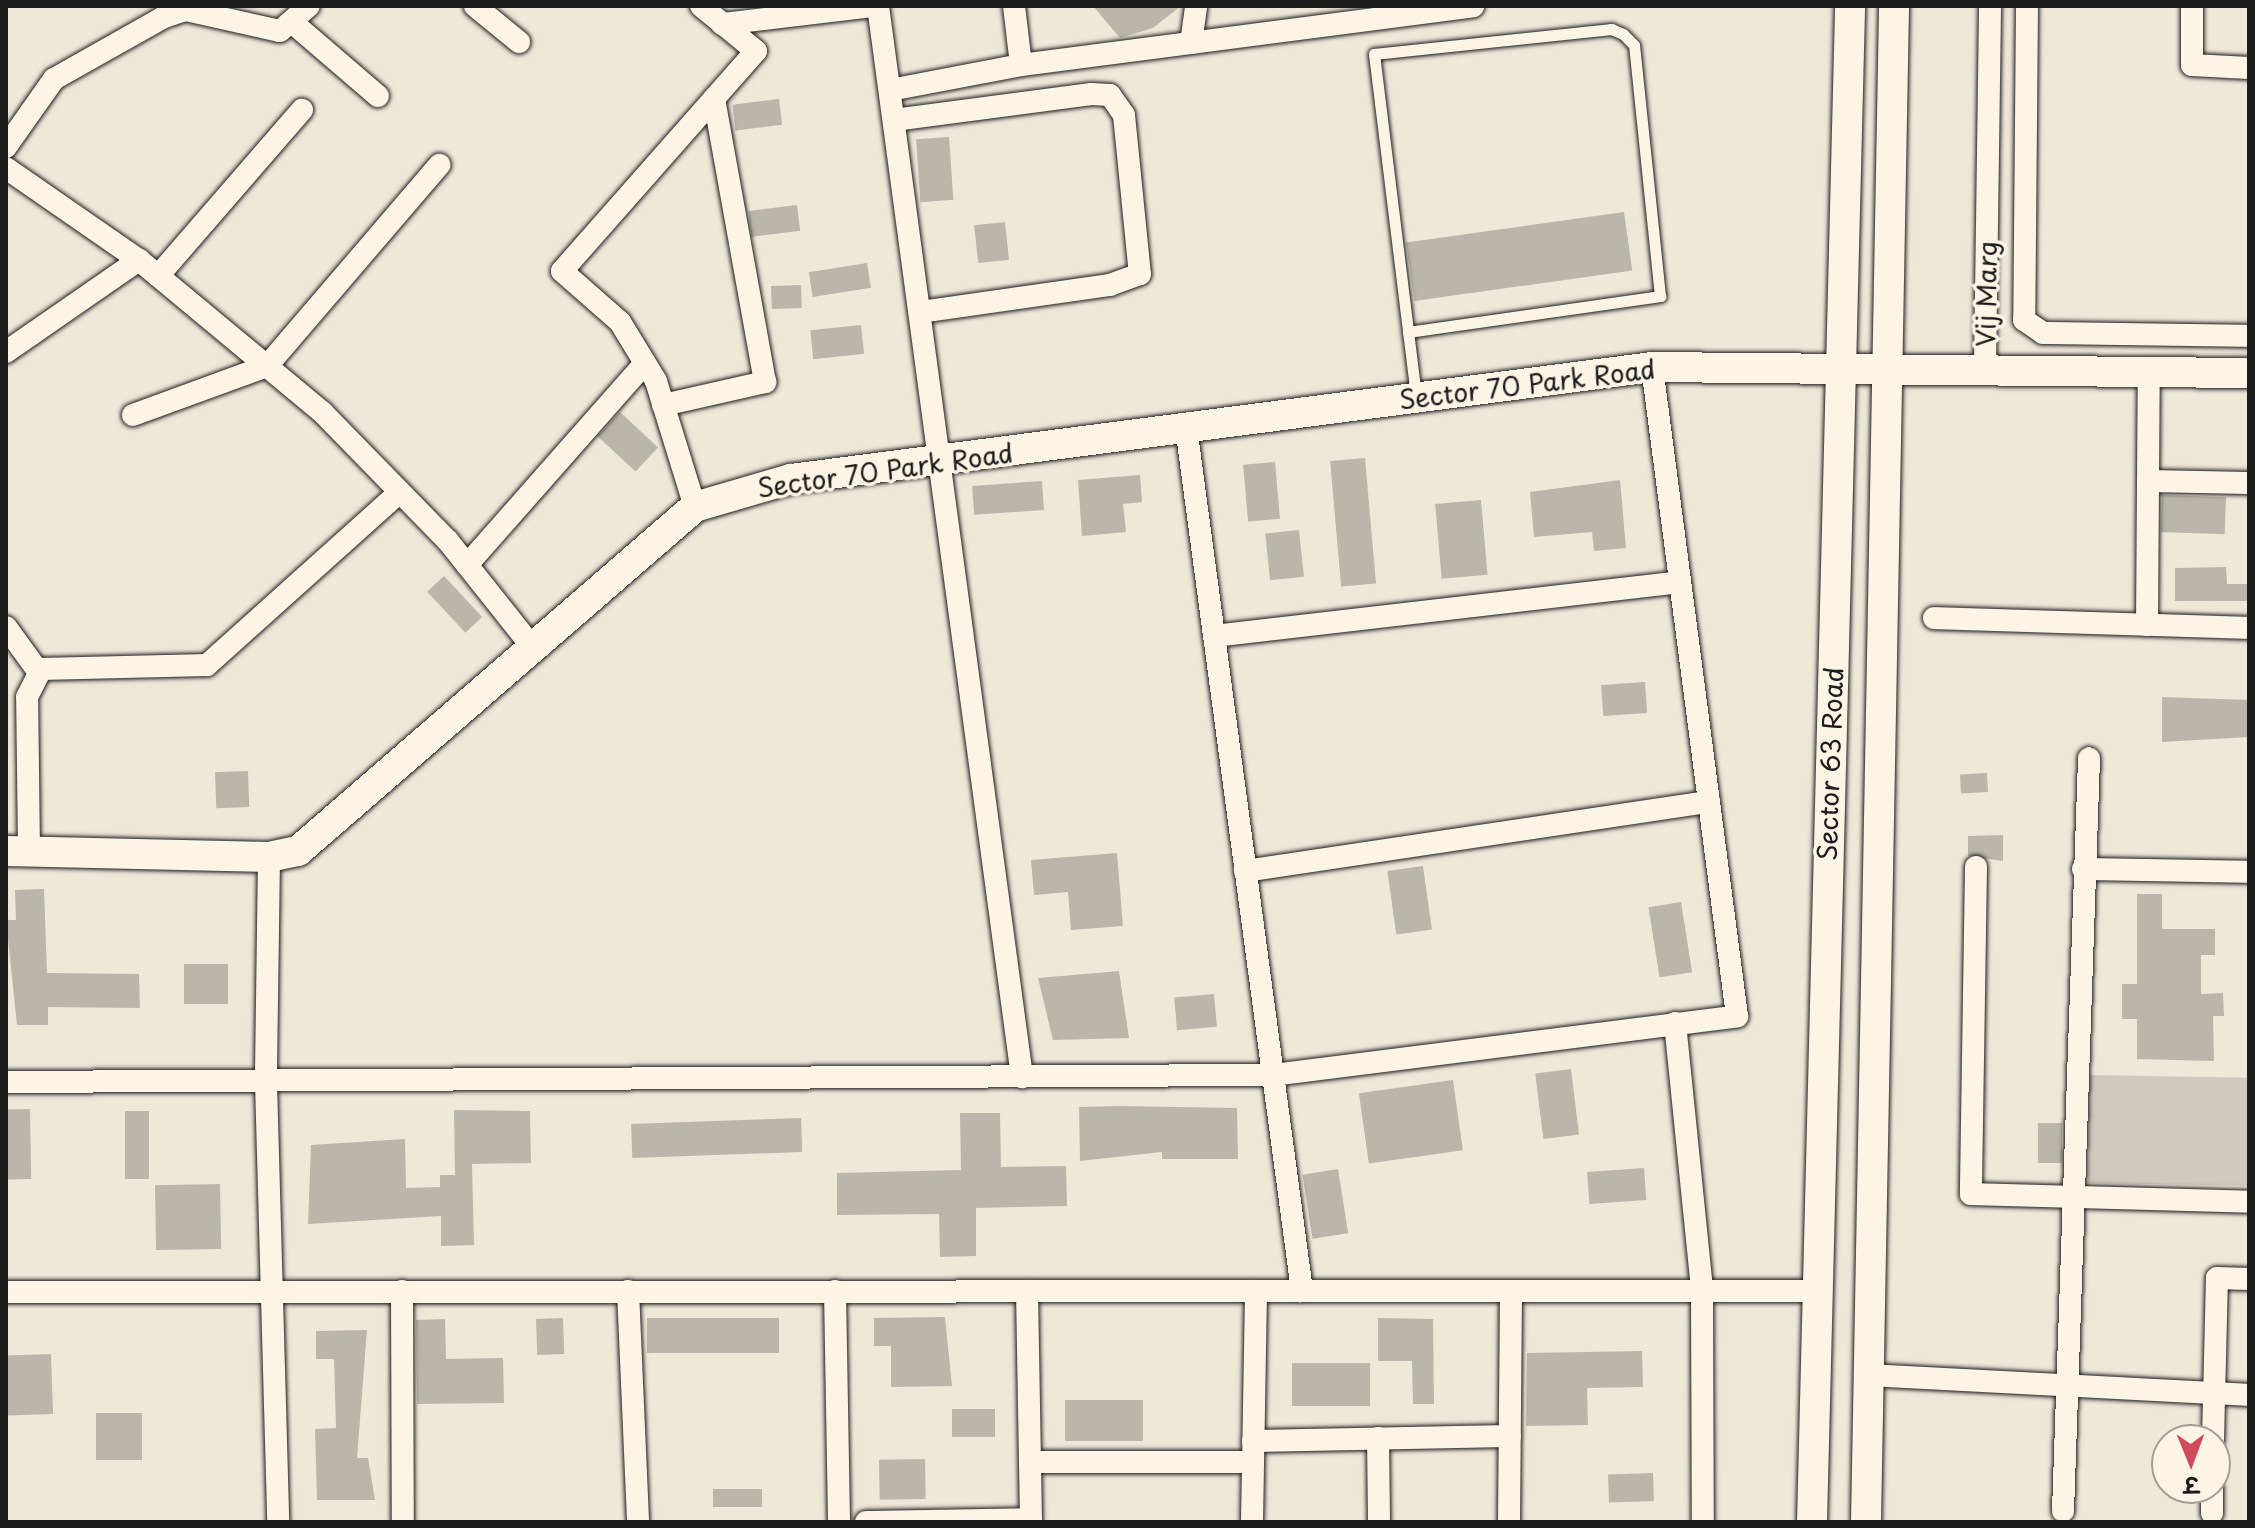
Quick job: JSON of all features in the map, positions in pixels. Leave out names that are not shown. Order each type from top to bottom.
[{"type":"street","points":[[6,147],[54,79],[164,17],[186,10],[261,33],[293,23],[309,6]]},
{"type":"street","points":[[475,6],[519,42]]},
{"type":"street","points":[[695,507],[663,405],[645,363],[620,322],[562,271],[756,51],[701,6]]},
{"type":"street","points":[[722,24],[876,6],[890,90],[1022,1077]]},
{"type":"street","points":[[1014,6],[1021,65]]},
{"type":"street","points":[[1191,43],[1196,6]]},
{"type":"street","points":[[890,90],[1021,65],[1473,6]]},
{"type":"street","name":"Sector 63 Road","points":[[1812,1522],[1814,1291],[1843,371],[1850,6]]},
{"type":"street","name":"Sector 63 Road","points":[[1866,1522],[1894,6]]},
{"type":"street","name":"Vij Marg","points":[[1990,6],[1985,367],[2249,373]]},
{"type":"street","points":[[2027,6],[2024,320],[2043,333],[2249,336]]},
{"type":"street","points":[[2192,6],[2192,65],[2249,68]]},
{"type":"street","points":[[293,23],[378,96]]},
{"type":"street","points":[[894,120],[1091,94],[1110,95],[1124,115],[1140,274],[1110,285],[920,312]]},
{"type":"street","points":[[663,405],[765,382],[714,99]]},
{"type":"street","points":[[158,276],[302,110]]},
{"type":"street","points":[[133,415],[267,366],[439,165]]},
{"type":"street","points":[[6,168],[139,260],[267,366],[400,492],[467,565],[534,649]]},
{"type":"street","points":[[6,352],[139,260]]},
{"type":"street","points":[[467,565],[645,363]]},
{"type":"street","points":[[6,1082],[266,1083],[1273,1075],[1737,1016],[1652,367]]},
{"type":"street","name":"Sector 70 Park Road","points":[[18,851],[269,857],[320,838],[695,507],[791,479],[940,463],[1186,427],[1652,367],[1843,371],[1985,367]]},
{"type":"street","points":[[2147,625],[2149,370]]},
{"type":"street","points":[[1186,427],[1302,1291]]},
{"type":"street","points":[[2148,481],[2249,483]]},
{"type":"street","points":[[18,851],[27,697],[38,671],[56,663],[207,665],[400,492]]},
{"type":"street","points":[[1214,636],[1680,582]]},
{"type":"street","points":[[1934,618],[2249,628]]},
{"type":"street","points":[[6,627],[38,671]]},
{"type":"street","points":[[2063,1511],[2071,1198],[2089,758]]},
{"type":"street","points":[[1245,871],[1709,802]]},
{"type":"street","points":[[269,857],[266,1083],[278,1522]]},
{"type":"street","points":[[1976,867],[1971,1194],[2249,1202]]},
{"type":"street","points":[[2083,869],[2249,872]]},
{"type":"street","points":[[1675,1023],[1702,1291],[1703,1522]]},
{"type":"street","points":[[2213,1424],[2217,1278],[2249,1279]]},
{"type":"street","points":[[402,1291],[403,1522]]},
{"type":"street","points":[[628,1291],[638,1522]]},
{"type":"street","points":[[835,1291],[839,1522]]},
{"type":"street","points":[[866,1522],[1031,1520],[1027,1291]]},
{"type":"street","points":[[1252,1522],[1256,1291]]},
{"type":"street","points":[[1509,1522],[1511,1291]]},
{"type":"street","points":[[6,1292],[1814,1291]]},
{"type":"street","points":[[1869,1375],[2065,1390],[2249,1395]]},
{"type":"street","points":[[1030,1462],[1253,1452],[1378,1438],[1510,1436]]},
{"type":"street","points":[[1378,1438],[1379,1522]]},
{"type":"street","points":[[2212,1504],[2212,1513]]},
{"type":"lane","points":[[1408,332],[1660,296],[1634,45],[1623,34],[1611,29],[1374,54],[1408,332],[1416,396]]},
{"type":"shaded area","points":[[2090,1075],[2249,1078],[2247,1186],[2088,1183]]},
{"type":"building","points":[[1093,6],[1181,6],[1153,28],[1120,38]]},
{"type":"building","points":[[779,99],[782,125],[736,131],[732,105]]},
{"type":"building","points":[[949,137],[953,200],[920,202],[916,139]]},
{"type":"building","points":[[797,205],[800,231],[752,237],[748,211]]},
{"type":"building","points":[[1624,212],[1632,270],[1414,301],[1406,243]]},
{"type":"building","points":[[1005,222],[1009,260],[978,263],[974,225]]},
{"type":"building","points":[[867,263],[871,288],[813,297],[809,272]]},
{"type":"building","points":[[801,285],[802,308],[772,309],[771,286]]},
{"type":"building","points":[[861,325],[864,354],[813,359],[810,330]]},
{"type":"building","points":[[620,412],[658,447],[636,472],[597,436]]},
{"type":"building","points":[[1365,458],[1376,584],[1341,587],[1330,461]]},
{"type":"building","points":[[1275,462],[1280,519],[1248,522],[1243,465]]},
{"type":"building","points":[[1140,475],[1142,502],[1123,504],[1126,532],[1082,536],[1078,480]]},
{"type":"building","points":[[1620,480],[1626,548],[1594,551],[1592,532],[1534,537],[1530,492]]},
{"type":"building","points":[[1042,481],[1044,510],[974,515],[972,486]]},
{"type":"building","points":[[2162,495],[2226,497],[2225,534],[2161,532]]},
{"type":"building","points":[[1481,500],[1488,575],[1442,579],[1435,504]]},
{"type":"building","points":[[1299,530],[1304,577],[1270,580],[1265,534]]},
{"type":"building","points":[[2226,567],[2227,584],[2249,584],[2249,601],[2175,601],[2175,568]]},
{"type":"building","points":[[444,576],[482,617],[465,633],[427,592]]},
{"type":"building","points":[[1645,682],[1647,713],[1603,716],[1601,685]]},
{"type":"building","points":[[2162,697],[2249,700],[2249,737],[2162,742]]},
{"type":"building","points":[[248,771],[249,807],[216,808],[215,772]]},
{"type":"building","points":[[1987,773],[1988,792],[1961,793],[1960,774]]},
{"type":"building","points":[[2003,835],[2003,861],[1968,856],[1968,836]]},
{"type":"building","points":[[1117,853],[1123,926],[1071,930],[1068,892],[1034,895],[1031,860]]},
{"type":"building","points":[[1423,866],[1432,929],[1396,934],[1387,871]]},
{"type":"building","points":[[44,889],[47,973],[139,974],[140,1008],[48,1007],[48,1025],[17,1025],[6,920],[16,920],[15,890]]},
{"type":"building","points":[[2137,894],[2162,894],[2162,929],[2215,929],[2215,955],[2201,955],[2201,994],[2223,993],[2224,1016],[2213,1016],[2214,1061],[2137,1059],[2137,1019],[2122,1019],[2122,984],[2137,984]]},
{"type":"building","points":[[1681,902],[1692,972],[1660,977],[1648,907]]},
{"type":"building","points":[[184,964],[228,964],[228,1004],[184,1004]]},
{"type":"building","points":[[1119,971],[1129,1038],[1053,1040],[1038,978]]},
{"type":"building","points":[[1214,994],[1217,1027],[1177,1030],[1174,997]]},
{"type":"building","points":[[1571,1069],[1579,1135],[1543,1139],[1535,1073]]},
{"type":"building","points":[[1453,1080],[1463,1150],[1369,1164],[1359,1093]]},
{"type":"building","points":[[1079,1107],[1237,1108],[1238,1159],[1162,1159],[1162,1152],[1080,1161]]},
{"type":"building","points":[[6,1109],[30,1109],[31,1179],[7,1179]]},
{"type":"building","points":[[454,1110],[530,1111],[531,1163],[472,1164],[474,1245],[441,1246],[441,1216],[308,1224],[311,1145],[405,1139],[406,1188],[440,1187],[440,1175],[455,1175]]},
{"type":"building","points":[[125,1111],[149,1111],[149,1179],[125,1179]]},
{"type":"building","points":[[960,1113],[1000,1113],[1001,1167],[1066,1166],[1067,1206],[976,1208],[976,1256],[940,1257],[939,1214],[837,1215],[837,1173],[961,1170]]},
{"type":"building","points":[[801,1118],[802,1152],[632,1158],[631,1124]]},
{"type":"building","points":[[2038,1123],[2062,1123],[2062,1163],[2038,1163]]},
{"type":"building","points":[[1644,1168],[1646,1200],[1589,1204],[1587,1172]]},
{"type":"building","points":[[1338,1169],[1348,1233],[1313,1239],[1302,1175]]},
{"type":"building","points":[[220,1184],[221,1249],[156,1250],[155,1185]]},
{"type":"building","points":[[945,1317],[952,1386],[891,1387],[891,1346],[874,1346],[874,1318]]},
{"type":"building","points":[[563,1318],[564,1354],[537,1355],[536,1319]]},
{"type":"building","points":[[647,1318],[779,1318],[779,1353],[647,1353]]},
{"type":"building","points":[[1378,1318],[1433,1319],[1434,1404],[1413,1404],[1412,1361],[1378,1361]]},
{"type":"building","points":[[445,1319],[446,1359],[503,1358],[504,1403],[417,1404],[416,1320]]},
{"type":"building","points":[[367,1330],[357,1458],[368,1458],[375,1500],[317,1500],[315,1429],[336,1428],[334,1359],[316,1359],[316,1331]]},
{"type":"building","points":[[1642,1351],[1643,1387],[1587,1388],[1588,1425],[1526,1426],[1527,1353]]},
{"type":"building","points":[[51,1354],[53,1414],[8,1416],[6,1356]]},
{"type":"building","points":[[1292,1363],[1370,1363],[1370,1406],[1292,1406]]},
{"type":"building","points":[[1065,1400],[1143,1400],[1143,1441],[1065,1441]]},
{"type":"building","points":[[952,1409],[995,1409],[995,1437],[952,1437]]},
{"type":"building","points":[[96,1413],[142,1413],[142,1460],[96,1460]]},
{"type":"building","points":[[925,1459],[926,1499],[880,1500],[879,1460]]},
{"type":"building","points":[[1653,1473],[1654,1501],[1609,1503],[1608,1475]]},
{"type":"building","points":[[713,1489],[762,1489],[762,1507],[713,1507]]}]
